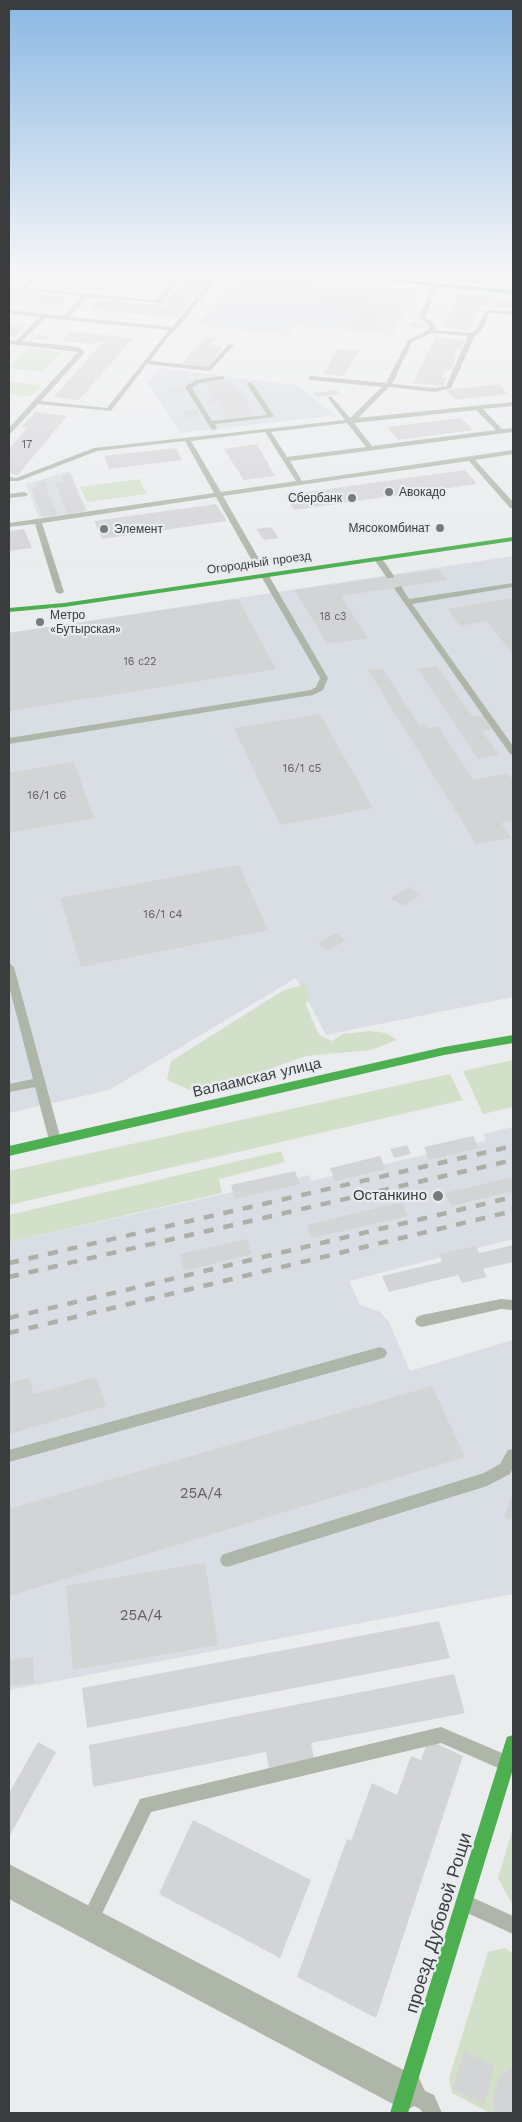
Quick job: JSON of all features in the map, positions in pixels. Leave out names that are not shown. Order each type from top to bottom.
[{"type":"main road","name":"Огородный проезд","points":[[9,610],[64,605],[513,528]]},
{"type":"main road","name":"Огородный проезд","points":[[174,577],[262,571],[378,559],[513,539]]},
{"type":"main road","points":[[9,599],[25,597]]},
{"type":"main road","name":"Валаамская улица","points":[[9,1151],[444,1051],[513,1039]]},
{"type":"main road","name":"проезд Дубовой Рощи","points":[[403,2102],[513,1744]]},
{"type":"street","points":[[9,1881],[89,1922],[403,2102]]},
{"type":"lane","points":[[9,432],[12,425],[62,373]]},
{"type":"lane","points":[[36,402],[109,410],[138,373]]},
{"type":"lane","points":[[351,421],[388,385],[394,373]]},
{"type":"lane","points":[[311,378],[435,390],[449,387],[455,373]]},
{"type":"lane","points":[[218,435],[188,387],[198,381],[222,378]]},
{"type":"lane","points":[[210,423],[271,416],[250,384]]},
{"type":"lane","points":[[331,398],[351,421],[370,448]]},
{"type":"lane","points":[[9,479],[17,480],[96,449],[513,404]]},
{"type":"lane","points":[[478,408],[500,432]]},
{"type":"lane","points":[[267,430],[300,483]]},
{"type":"lane","points":[[286,458],[513,430]]},
{"type":"lane","points":[[9,742],[313,692],[320,688],[324,678],[186,438]]},
{"type":"lane","points":[[9,525],[221,496],[513,452]]},
{"type":"lane","points":[[470,458],[513,506]]},
{"type":"lane","points":[[9,496],[24,494]]},
{"type":"lane","points":[[38,521],[60,592]]},
{"type":"lane","points":[[378,559],[390,576]]},
{"type":"lane","points":[[407,602],[513,585]]},
{"type":"lane","points":[[398,588],[513,752]]},
{"type":"lane","points":[[9,967],[55,1140]]},
{"type":"lane","points":[[9,1088],[39,1082]]},
{"type":"lane","points":[[422,1321],[501,1304],[513,1305]]},
{"type":"lane","points":[[9,1456],[380,1353]]},
{"type":"lane","points":[[227,1560],[487,1479],[505,1469],[513,1455]]},
{"type":"lane","points":[[89,1922],[146,1805],[441,1735],[507,1764]]},
{"type":"lane","points":[[464,1903],[513,1925]]},
{"type":"lane","points":[[403,2102],[427,2102],[433,2113]]},
{"type":"shaded area","points":[[155,373],[200,373],[296,385],[336,415],[180,433],[148,383]]},
{"type":"shaded area","points":[[70,471],[87,511],[39,518],[26,484]]},
{"type":"shaded area","points":[[513,556],[513,997],[326,1035],[296,978],[109,1090],[9,1113],[9,633]]},
{"type":"shaded area","points":[[513,1127],[513,1239],[349,1281],[360,1305],[380,1312],[389,1322],[410,1371],[513,1340],[513,1594],[9,1690],[9,1242],[309,1175],[311,1181],[485,1141],[484,1134]]},
{"type":"green space","points":[[9,382],[41,385],[31,397],[9,394]]},
{"type":"green space","points":[[139,479],[147,494],[87,502],[80,487]]},
{"type":"green space","points":[[306,984],[309,994],[306,1005],[319,1035],[332,1041],[343,1034],[370,1031],[386,1033],[397,1040],[371,1050],[306,1056],[250,1076],[221,1081],[190,1090],[167,1080],[171,1061],[284,990]]},
{"type":"green space","points":[[513,1060],[513,1107],[483,1114],[463,1071]]},
{"type":"green space","points":[[450,1074],[463,1100],[9,1205],[9,1171]]},
{"type":"green space","points":[[281,1151],[285,1162],[219,1179],[222,1193],[9,1242],[9,1215]]},
{"type":"green space","points":[[513,1828],[513,1906],[498,1878]]},
{"type":"green space","points":[[504,1948],[513,1953],[513,2066],[500,2074],[492,2099],[494,2113],[490,2113],[452,2093],[449,2078],[488,1952]]},
{"type":"building","points":[[75,373],[102,373],[79,400],[54,397]]},
{"type":"building","points":[[324,373],[346,373],[344,376]]},
{"type":"building","points":[[418,373],[444,373],[442,377],[447,378],[443,387],[413,383]]},
{"type":"building","points":[[230,380],[236,390],[242,390],[251,404],[246,404],[253,415],[227,418],[218,403],[212,404],[208,398],[213,397],[205,383]]},
{"type":"building","points":[[499,384],[508,394],[455,400],[446,390]]},
{"type":"building","points":[[181,386],[184,392],[171,394],[168,388]]},
{"type":"building","points":[[337,390],[340,394],[316,397],[313,393]]},
{"type":"building","points":[[196,410],[200,416],[186,418],[183,411]]},
{"type":"building","points":[[35,412],[67,416],[18,475],[9,473],[9,449],[27,428],[21,427]]},
{"type":"building","points":[[461,418],[473,430],[398,440],[387,427]]},
{"type":"building","points":[[257,444],[275,476],[244,480],[224,449]]},
{"type":"building","points":[[176,448],[182,460],[109,469],[104,456]]},
{"type":"building","points":[[465,470],[477,484],[294,510],[285,495]]},
{"type":"building","points":[[70,474],[85,511],[67,514],[55,482],[63,481],[61,475]]},
{"type":"building","points":[[46,481],[48,486],[46,486],[57,515],[43,517],[31,487],[37,487],[35,483]]},
{"type":"building","points":[[216,504],[227,521],[102,539],[94,521]]},
{"type":"building","points":[[271,527],[279,538],[264,540],[256,529]]},
{"type":"building","points":[[24,529],[32,548],[9,551],[9,531]]},
{"type":"building","points":[[438,569],[447,580],[341,596],[368,638],[327,644],[295,590]]},
{"type":"building","points":[[513,598],[513,655],[487,621],[460,626],[447,609]]},
{"type":"building","points":[[238,599],[276,669],[9,711],[9,633]]},
{"type":"building","points":[[437,666],[473,717],[483,715],[492,729],[482,731],[499,755],[478,759],[418,669]]},
{"type":"building","points":[[382,668],[419,725],[426,724],[429,728],[439,727],[473,780],[508,773],[513,781],[513,821],[501,823],[511,838],[476,844],[368,670]]},
{"type":"building","points":[[320,714],[373,808],[280,825],[234,728]]},
{"type":"building","points":[[74,762],[94,818],[9,833],[9,773]]},
{"type":"building","points":[[239,865],[268,930],[81,967],[60,898]]},
{"type":"building","points":[[409,887],[420,895],[403,906],[391,898]]},
{"type":"building","points":[[336,933],[346,940],[328,951],[318,943]]},
{"type":"building","points":[[473,1136],[479,1148],[429,1160],[424,1147]]},
{"type":"building","points":[[407,1145],[411,1154],[394,1158],[390,1149]]},
{"type":"building","points":[[380,1156],[386,1169],[335,1181],[330,1168]]},
{"type":"building","points":[[295,1171],[300,1184],[235,1199],[231,1185]]},
{"type":"building","points":[[513,1177],[513,1191],[452,1206],[445,1193]]},
{"type":"building","points":[[402,1202],[408,1216],[312,1238],[307,1225]]},
{"type":"building","points":[[247,1239],[252,1254],[184,1271],[180,1254]]},
{"type":"building","points":[[513,1245],[513,1262],[483,1269],[487,1277],[462,1283],[458,1275],[389,1292],[382,1276],[442,1262],[439,1254],[476,1246],[479,1253]]},
{"type":"building","points":[[96,1377],[106,1406],[9,1434],[9,1383],[29,1378],[34,1394]]},
{"type":"building","points":[[432,1386],[465,1457],[9,1596],[9,1509]]},
{"type":"building","points":[[513,1492],[513,1520],[504,1517]]},
{"type":"building","points":[[205,1563],[218,1645],[73,1670],[66,1586]]},
{"type":"building","points":[[439,1621],[450,1658],[87,1728],[82,1688]]},
{"type":"building","points":[[33,1657],[34,1683],[9,1686],[9,1660]]},
{"type":"building","points":[[454,1674],[465,1713],[311,1743],[314,1759],[269,1768],[266,1752],[93,1787],[89,1745]]},
{"type":"building","points":[[428,1740],[463,1756],[376,2018],[297,1977],[347,1839],[351,1841],[372,1783],[397,1795],[411,1756],[421,1760]]},
{"type":"building","points":[[38,1742],[56,1752],[9,1837],[9,1793]]},
{"type":"building","points":[[193,1820],[311,1880],[280,1958],[159,1894]]},
{"type":"building","points":[[464,2051],[494,2066],[484,2105],[453,2089]]},
{"type":"building","points":[[513,2066],[513,2113],[494,2113],[492,2099],[500,2074]]},
{"type":"railway","points":[[9,1263],[513,1146]]},
{"type":"railway","points":[[9,1277],[513,1160]]},
{"type":"railway","points":[[9,1318],[513,1197]]},
{"type":"railway","points":[[9,1333],[513,1211]]},
{"type":"traffic: fast","points":[[9,610],[64,605],[513,539]]},
{"type":"traffic: fast","points":[[9,1151],[444,1051],[513,1039]]},
{"type":"traffic: fast","points":[[399,2113],[513,1743]]},
{"type":"place","name":"Авокадо","points":[[389,492]]},
{"type":"place","name":"Сбербанк","points":[[352,498]]},
{"type":"place","name":"Мясокомбинат","points":[[440,528]]},
{"type":"place","name":"Элемент","points":[[104,529]]},
{"type":"place","name":"Метро «Бутырская»","points":[[40,622]]},
{"type":"place","name":"Останкино","points":[[438,1196]]}]
